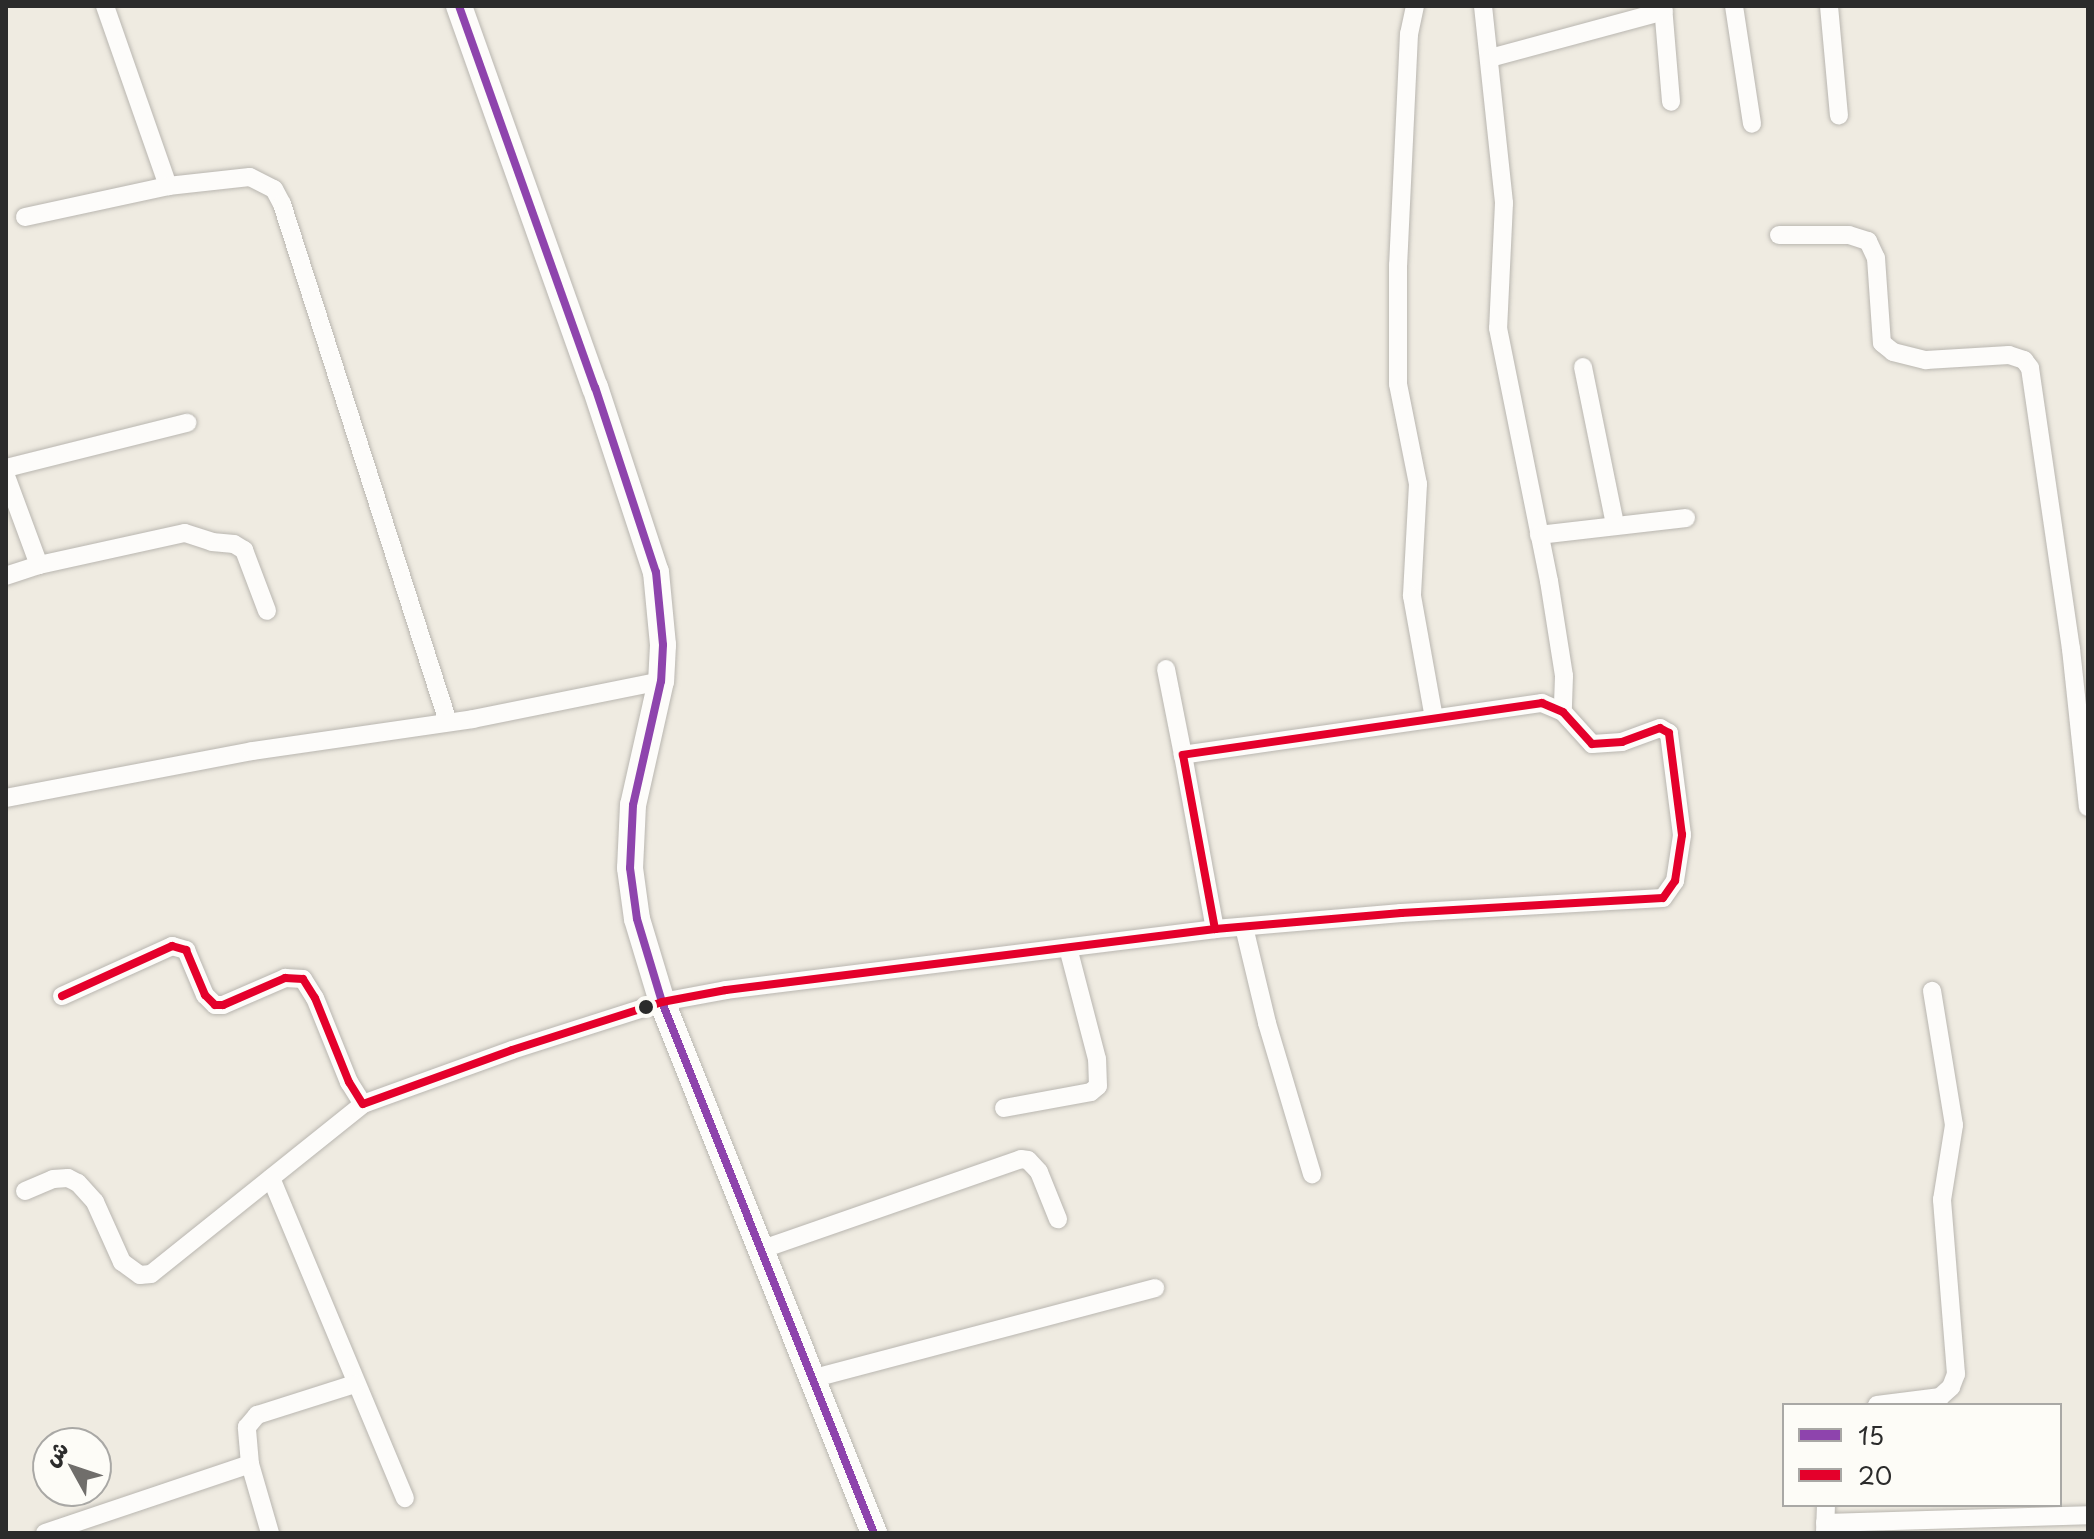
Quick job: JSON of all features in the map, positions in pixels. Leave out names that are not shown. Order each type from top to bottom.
[{"type":"main road","points":[[459,6],[656,572],[662,614],[661,681],[633,805],[630,868],[637,919],[662,1002],[874,1533]]},
{"type":"street","points":[[105,6],[168,186]]},
{"type":"street","points":[[1415,6],[1409,34],[1398,252],[1398,384],[1418,484],[1412,596],[1434,718]]},
{"type":"street","points":[[1483,6],[1504,203],[1498,328],[1559,636],[1563,712]]},
{"type":"street","points":[[1734,6],[1752,124]]},
{"type":"street","points":[[1829,6],[1839,116]]},
{"type":"street","points":[[1490,58],[1664,9],[1671,102]]},
{"type":"street","points":[[25,217],[168,186],[250,177],[263,180],[278,196],[404,576],[448,722]]},
{"type":"street","points":[[1779,235],[1849,235],[1868,241],[1876,258],[1882,343],[1893,352],[1926,360],[2009,355],[2024,360],[2030,368],[2069,633],[2088,807]]},
{"type":"street","points":[[1583,367],[1615,524]]},
{"type":"street","points":[[6,468],[187,423]]},
{"type":"street","points":[[6,476],[39,565]]},
{"type":"street","points":[[1539,535],[1686,518]]},
{"type":"street","points":[[6,576],[39,565],[185,533],[212,542],[234,544],[244,550],[267,611]]},
{"type":"street","points":[[1166,669],[1215,929]]},
{"type":"street","points":[[6,798],[252,751],[448,722],[661,681]]},
{"type":"street","points":[[25,1191],[53,1179],[68,1178],[78,1183],[95,1202],[122,1262],[140,1275],[160,1268],[363,1104],[512,1050],[662,1002],[726,990],[1215,929],[1401,913],[1663,898],[1675,881],[1682,835],[1669,733],[1660,728],[1622,742],[1592,744],[1563,712],[1542,703],[1183,755]]},
{"type":"street","points":[[1244,927],[1267,1023],[1312,1174]]},
{"type":"street","points":[[62,996],[172,946],[186,950],[205,995],[215,1005],[285,978],[303,979],[315,998],[349,1082],[363,1104]]},
{"type":"street","points":[[1004,1108],[1091,1092],[1098,1086],[1097,1059],[1068,948]]},
{"type":"street","points":[[1893,1403],[1940,1397],[1951,1387],[1956,1374],[1942,1200],[1954,1125],[1932,991]]},
{"type":"street","points":[[760,1250],[1021,1159],[1028,1160],[1039,1172],[1058,1219]]},
{"type":"street","points":[[271,1178],[405,1498]]},
{"type":"street","points":[[811,1379],[1155,1288]]},
{"type":"street","points":[[270,1533],[250,1464],[247,1427],[257,1415],[355,1384]]},
{"type":"street","points":[[45,1533],[250,1464]]},
{"type":"street","points":[[1826,1520],[2088,1515]]},
{"type":"transit line","name":"15","points":[[459,6],[595,387],[656,572],[663,645],[661,681],[633,805],[630,868],[637,919],[662,1002],[874,1533]]},
{"type":"transit line","name":"20","points":[[62,996],[172,946],[186,950],[205,995],[215,1005],[223,1005],[285,978],[303,979],[315,998],[349,1082],[363,1104],[512,1050],[662,1002],[726,990],[1215,929],[1401,913],[1663,898],[1675,881],[1682,835],[1669,733],[1660,728],[1622,742],[1592,744],[1563,712],[1542,703],[1183,755],[1215,929]]}]
